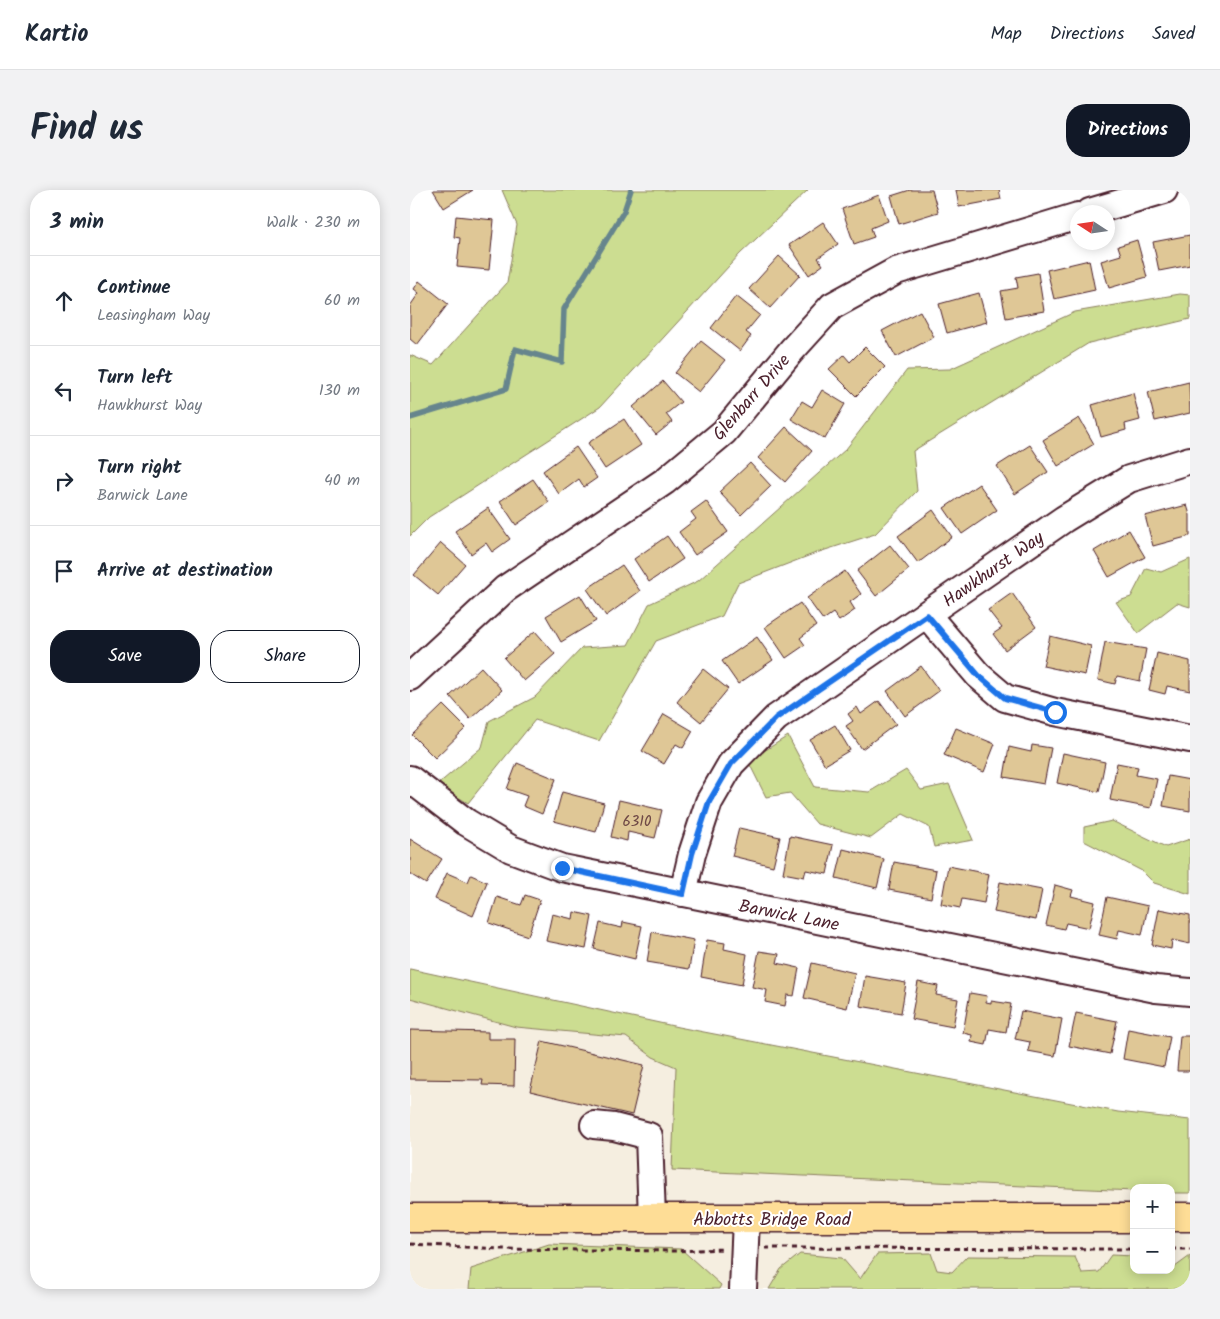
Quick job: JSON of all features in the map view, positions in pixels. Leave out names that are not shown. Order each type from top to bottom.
[{"type":"main road","points":[[1175,1217],[1190,1217]]},
{"type":"main road","name":"Abbotts Bridge Road","points":[[410,1218],[1130,1218]]},
{"type":"street","points":[[1114,205],[1164,190]]},
{"type":"street","name":"Glenbarr Drive","points":[[410,677],[505,589],[665,481],[724,432],[792,350],[832,306],[896,271],[1070,218]]},
{"type":"street","name":"Hawkhurst Way","points":[[683,894],[692,854],[709,802],[731,764],[776,718],[1064,519],[1129,479],[1161,467],[1190,460]]},
{"type":"street","points":[[927,615],[978,675],[1005,698],[1055,712],[1190,739]]},
{"type":"street","name":"Barwick Lane","points":[[410,779],[466,822],[511,849],[562,868],[1156,989],[1190,992]]},
{"type":"street","points":[[594,1125],[614,1127],[650,1136],[652,1218]]},
{"type":"street","points":[[743,1289],[746,1219]]},
{"type":"path","points":[[410,1244],[463,1245],[499,1249],[676,1251],[746,1248],[1130,1249]]},
{"type":"path","points":[[1175,1249],[1190,1249]]},
{"type":"shaded area","points":[[410,998],[516,1027],[626,1037],[653,1057],[676,1067],[673,1170],[1130,1191],[1130,1274],[1175,1274],[1175,1193],[1190,1193],[1190,1289],[720,1289],[721,1285],[471,1269],[469,1289],[410,1289]]},
{"type":"green space","points":[[502,190],[808,190],[740,254],[600,407],[429,517],[410,536],[410,355],[433,365],[507,283],[517,225]]},
{"type":"green space","points":[[1180,294],[1190,295],[1190,319],[1089,343],[913,451],[917,491],[875,534],[816,553],[738,583],[722,616],[656,641],[599,741],[535,720],[468,803],[437,785],[482,747],[489,721],[535,697],[582,648],[628,645],[649,604],[698,581],[846,449],[907,370],[950,369],[1075,312]]},
{"type":"green space","points":[[1190,559],[1190,607],[1177,603],[1138,633],[1116,602],[1131,597],[1146,568],[1161,572]]},
{"type":"green space","points":[[788,736],[815,787],[869,792],[906,770],[921,790],[949,784],[973,840],[934,847],[929,827],[903,814],[871,838],[817,824],[790,793],[766,797],[748,761]]},
{"type":"green space","points":[[1112,821],[1166,847],[1190,839],[1190,894],[1154,883],[1142,871],[1084,841],[1084,827]]},
{"type":"green space","points":[[410,969],[678,1027],[1118,1112],[1190,1120],[1190,1193],[1175,1193],[1175,1184],[1130,1184],[1130,1191],[672,1170],[676,1067],[653,1057],[626,1037],[516,1027],[410,998]]},
{"type":"green space","points":[[549,1244],[681,1249],[721,1285],[719,1289],[469,1289],[471,1269]]},
{"type":"green space","points":[[931,1253],[937,1270],[952,1272],[967,1256],[1075,1257],[1082,1273],[1099,1272],[1111,1255],[1130,1256],[1130,1274],[1175,1274],[1175,1267],[1190,1256],[1190,1289],[769,1289],[781,1269],[800,1254],[842,1258],[860,1279],[877,1254]]},
{"type":"building","points":[[433,190],[473,190],[444,208]]},
{"type":"building","points":[[910,190],[932,190],[938,212],[899,224],[891,196]]},
{"type":"building","points":[[956,190],[999,190],[1001,199],[959,207]]},
{"type":"building","points":[[879,195],[888,221],[871,228],[874,237],[854,244],[842,209]]},
{"type":"building","points":[[456,216],[494,220],[489,270],[457,267],[460,238],[454,237]]},
{"type":"building","points":[[823,222],[838,244],[818,258],[823,265],[809,275],[789,245]]},
{"type":"building","points":[[1190,235],[1190,265],[1159,271],[1153,242]]},
{"type":"building","points":[[1137,240],[1147,277],[1109,288],[1101,261],[1121,255],[1118,246]]},
{"type":"building","points":[[779,256],[800,275],[770,308],[749,289]]},
{"type":"building","points":[[1089,260],[1095,290],[1054,299],[1047,270]]},
{"type":"building","points":[[1038,273],[1044,311],[1006,318],[1001,291],[1018,288],[1016,277]]},
{"type":"building","points":[[419,281],[448,304],[417,345],[410,339],[410,306],[419,293],[414,289]]},
{"type":"building","points":[[979,293],[987,322],[947,333],[939,304]]},
{"type":"building","points":[[736,296],[760,315],[746,332],[751,336],[740,351],[711,328]]},
{"type":"building","points":[[920,311],[934,337],[896,357],[882,331]]},
{"type":"building","points":[[701,341],[725,360],[699,392],[675,373]]},
{"type":"building","points":[[865,347],[885,367],[856,396],[829,369],[844,355],[850,362]]},
{"type":"building","points":[[663,381],[681,402],[666,414],[672,422],[656,435],[633,407]]},
{"type":"building","points":[[1189,382],[1190,413],[1155,421],[1148,392]]},
{"type":"building","points":[[822,390],[845,404],[825,439],[791,419],[802,401],[812,407]]},
{"type":"building","points":[[1133,393],[1140,420],[1125,424],[1126,430],[1101,437],[1092,405]]},
{"type":"building","points":[[1079,418],[1094,444],[1058,466],[1043,440]]},
{"type":"building","points":[[624,419],[641,445],[605,469],[588,443]]},
{"type":"building","points":[[786,427],[812,451],[785,482],[758,458]]},
{"type":"building","points":[[1030,445],[1048,472],[1015,494],[997,466]]},
{"type":"building","points":[[576,447],[597,478],[584,487],[579,479],[559,494],[543,471]]},
{"type":"building","points":[[750,463],[771,486],[741,515],[719,492]]},
{"type":"building","points":[[533,479],[549,502],[516,525],[500,501]]},
{"type":"building","points":[[979,484],[997,510],[962,534],[944,508]]},
{"type":"building","points":[[706,501],[728,532],[695,555],[679,532],[696,519],[691,512]]},
{"type":"building","points":[[1187,505],[1190,515],[1190,536],[1153,546],[1145,516]]},
{"type":"building","points":[[488,508],[510,539],[492,552],[486,543],[471,554],[455,531]]},
{"type":"building","points":[[933,510],[952,537],[918,563],[898,536]]},
{"type":"building","points":[[1129,530],[1145,557],[1109,577],[1094,551]]},
{"type":"building","points":[[667,536],[683,559],[649,582],[634,559]]},
{"type":"building","points":[[441,543],[465,564],[438,595],[414,575]]},
{"type":"building","points":[[890,545],[909,569],[876,596],[857,571]]},
{"type":"building","points":[[622,565],[640,591],[606,616],[587,589]]},
{"type":"building","points":[[845,571],[861,594],[850,602],[855,610],[839,621],[833,613],[823,620],[807,598]]},
{"type":"building","points":[[1012,593],[1036,627],[1005,650],[993,634],[1002,628],[988,610]]},
{"type":"building","points":[[580,595],[596,621],[561,642],[546,616]]},
{"type":"building","points":[[800,603],[816,626],[800,638],[805,645],[786,658],[765,627]]},
{"type":"building","points":[[535,631],[555,654],[524,681],[504,658]]},
{"type":"building","points":[[1050,636],[1091,646],[1085,675],[1043,666]]},
{"type":"building","points":[[757,637],[773,660],[738,684],[722,661]]},
{"type":"building","points":[[1105,642],[1146,649],[1140,681],[1117,676],[1115,684],[1098,680]]},
{"type":"building","points":[[1157,653],[1190,661],[1190,691],[1167,686],[1165,694],[1149,690]]},
{"type":"building","points":[[921,666],[939,691],[905,716],[887,691]]},
{"type":"building","points":[[481,667],[502,690],[470,719],[450,696]]},
{"type":"building","points":[[703,669],[728,689],[701,722],[677,702]]},
{"type":"building","points":[[879,701],[896,724],[862,749],[846,726],[853,721],[848,714],[857,707],[861,714]]},
{"type":"building","points":[[443,705],[466,728],[435,758],[412,735]]},
{"type":"building","points":[[664,714],[693,731],[683,748],[676,744],[664,764],[642,751]]},
{"type":"building","points":[[835,725],[850,750],[825,765],[810,740]]},
{"type":"building","points":[[956,728],[995,744],[984,772],[944,755]]},
{"type":"building","points":[[1032,745],[1051,748],[1044,784],[1004,777],[1009,747],[1031,752]]},
{"type":"building","points":[[1063,753],[1105,762],[1099,792],[1057,783]]},
{"type":"building","points":[[517,763],[556,779],[542,814],[523,806],[527,796],[507,789]]},
{"type":"building","points":[[1117,763],[1138,767],[1136,775],[1157,779],[1151,808],[1110,800]]},
{"type":"building","points":[[1168,776],[1190,780],[1190,811],[1163,806]]},
{"type":"building","points":[[562,792],[604,803],[596,832],[554,821]]},
{"type":"building","points":[[619,800],[662,810],[655,838],[628,832],[627,841],[611,837]]},
{"type":"building","points":[[739,828],[780,837],[773,866],[732,856]]},
{"type":"building","points":[[790,836],[833,845],[827,874],[806,870],[804,877],[783,873]]},
{"type":"building","points":[[410,839],[442,859],[426,884],[410,874]]},
{"type":"building","points":[[843,849],[884,859],[877,888],[836,878]]},
{"type":"building","points":[[894,862],[936,870],[931,898],[889,890]]},
{"type":"building","points":[[948,866],[989,874],[984,903],[962,899],[960,908],[941,904]]},
{"type":"building","points":[[447,873],[468,882],[471,875],[487,882],[473,916],[435,899]]},
{"type":"building","points":[[1000,882],[1042,890],[1036,920],[994,912]]},
{"type":"building","points":[[1055,885],[1073,890],[1071,896],[1095,902],[1089,928],[1066,923],[1064,929],[1046,925]]},
{"type":"building","points":[[525,895],[540,900],[528,936],[489,923],[497,897],[521,905]]},
{"type":"building","points":[[1107,897],[1148,906],[1142,935],[1119,930],[1117,939],[1099,935]]},
{"type":"building","points":[[1159,909],[1190,915],[1190,944],[1172,940],[1171,949],[1152,945]]},
{"type":"building","points":[[574,912],[592,916],[586,949],[546,941],[552,914],[573,919]]},
{"type":"building","points":[[623,922],[642,926],[635,959],[594,949],[600,923],[622,928]]},
{"type":"building","points":[[652,932],[694,940],[689,969],[647,962]]},
{"type":"building","points":[[707,940],[725,943],[724,949],[747,954],[742,985],[701,977]]},
{"type":"building","points":[[759,951],[779,954],[777,963],[799,968],[794,996],[787,995],[785,1006],[765,1002],[767,990],[752,987]]},
{"type":"building","points":[[812,963],[855,973],[847,1008],[804,998]]},
{"type":"building","points":[[865,976],[906,983],[901,1013],[860,1006]]},
{"type":"building","points":[[918,982],[938,986],[936,995],[958,999],[953,1027],[911,1019]]},
{"type":"building","points":[[970,993],[987,996],[986,1002],[1011,1004],[1006,1032],[989,1029],[986,1045],[971,1042],[972,1035],[963,1033]]},
{"type":"building","points":[[1021,1011],[1062,1019],[1055,1056],[1028,1051],[1030,1042],[1015,1039]]},
{"type":"building","points":[[1076,1013],[1117,1021],[1110,1054],[1069,1046]]},
{"type":"building","points":[[1128,1029],[1170,1037],[1164,1067],[1123,1059]]},
{"type":"building","points":[[410,1030],[488,1032],[488,1039],[515,1039],[514,1086],[482,1085],[483,1080],[410,1079]]},
{"type":"building","points":[[1180,1036],[1190,1036],[1190,1071],[1177,1071]]},
{"type":"building","points":[[542,1041],[644,1065],[632,1115],[530,1091]]},
{"type":"waterway","points":[[410,418],[506,389],[515,349],[562,362],[564,309],[624,211],[631,190]]},
{"type":"route","points":[[562,868],[683,894],[692,854],[709,802],[731,764],[776,718],[927,615],[978,675],[1005,698],[1055,712]]}]
